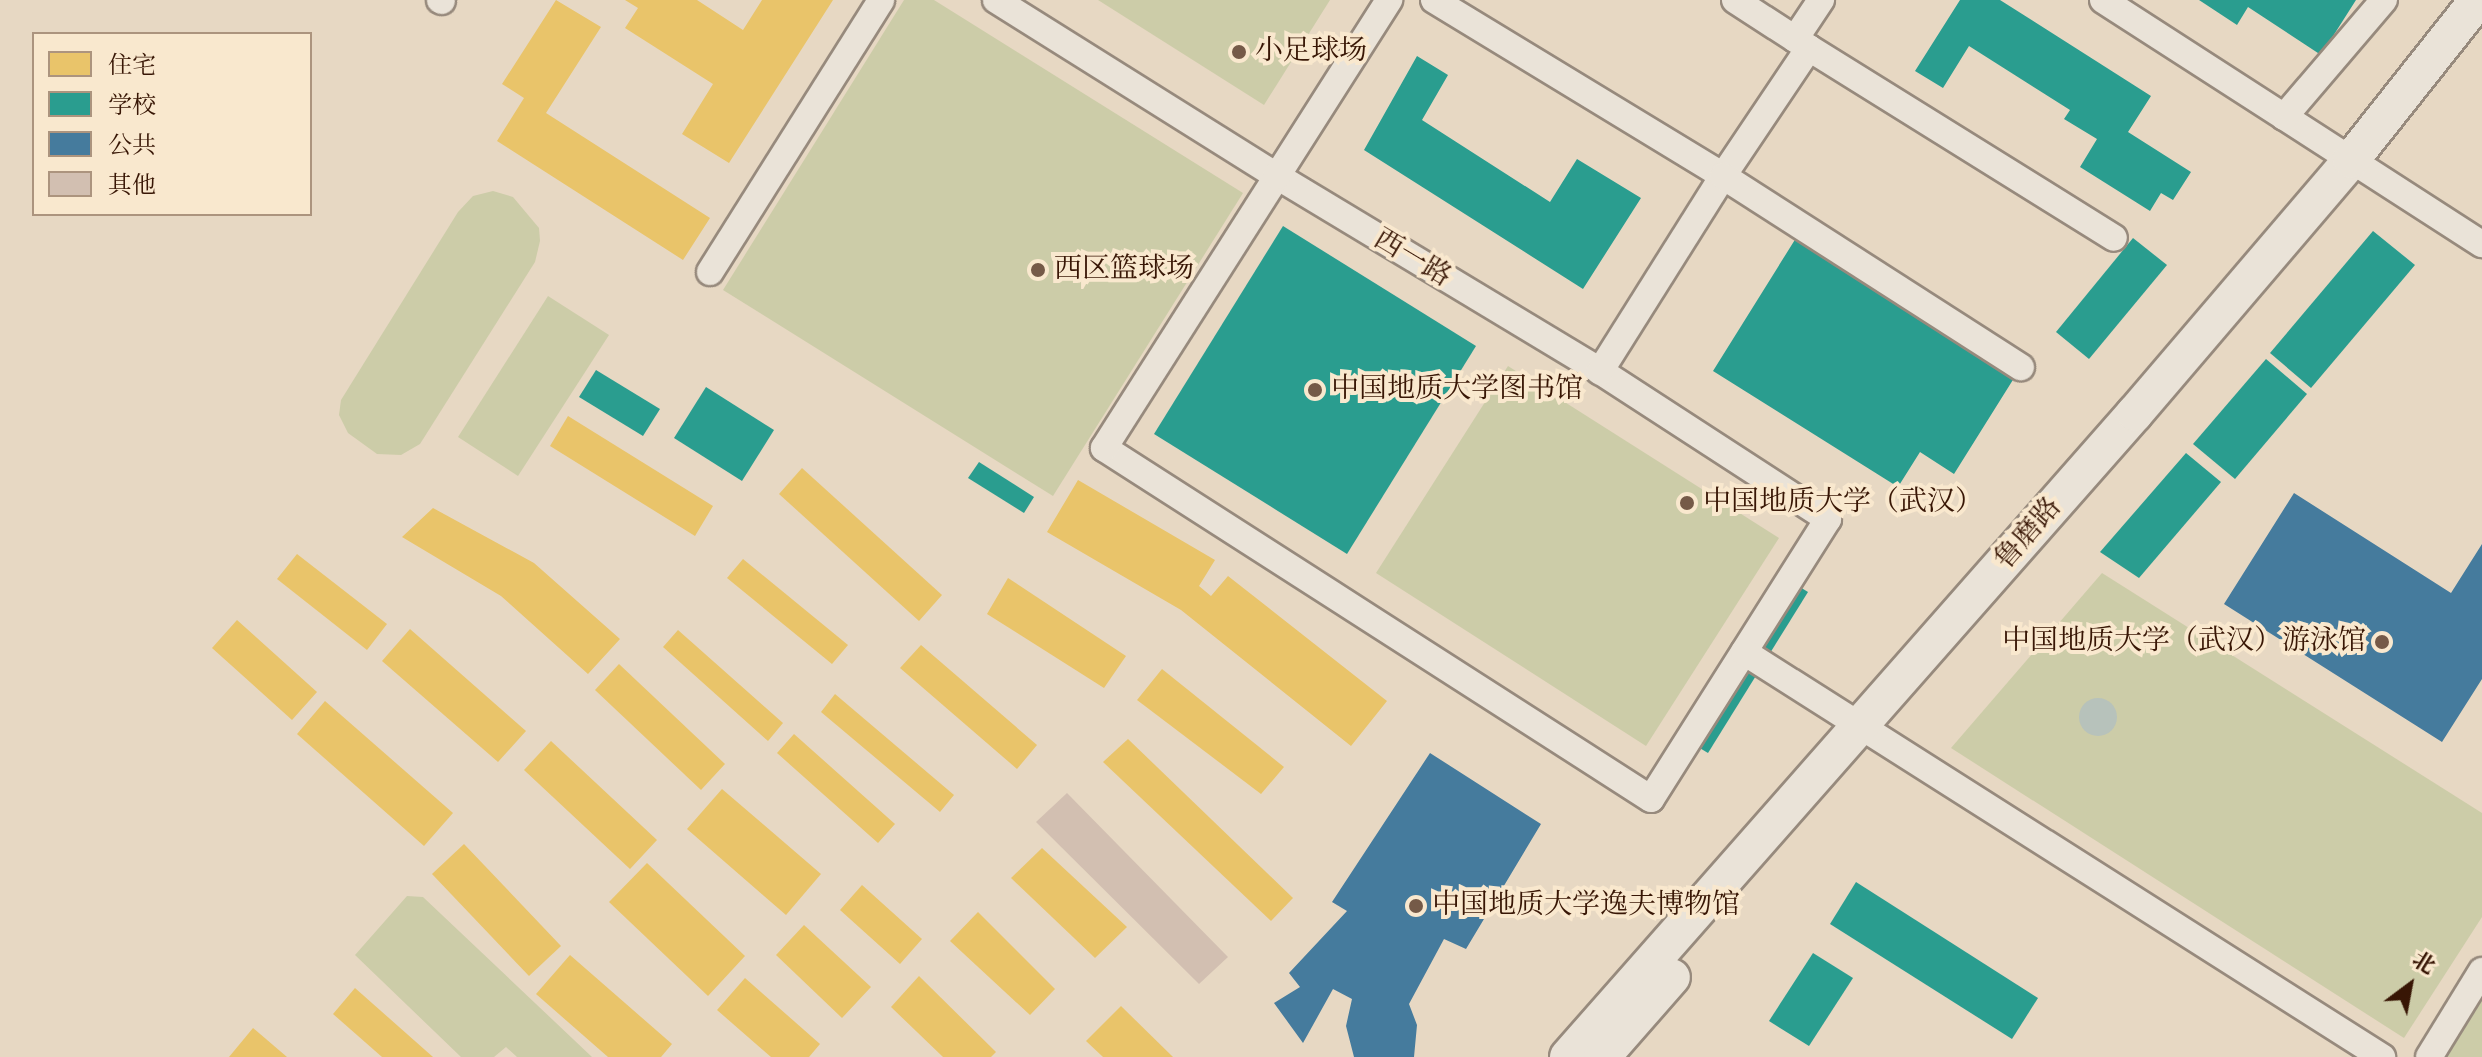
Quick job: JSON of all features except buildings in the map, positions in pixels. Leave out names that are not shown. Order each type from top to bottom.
[{"type":"main road","name":"鲁磨路","points":[[2359,166],[2478,0]]},
{"type":"main road","name":"鲁磨路","points":[[1602,1057],[1869,733],[2359,166],[2482,31]]},
{"type":"main road","name":"鲁磨路","points":[[1568,1057],[1869,733]]},
{"type":"street","points":[[710,272],[881,0]]},
{"type":"street","name":"西一路","points":[[996,0],[1277,176],[1600,371],[1828,519],[1744,652]]},
{"type":"street","points":[[1389,0],[1104,448],[1651,799],[1744,652],[2382,1057]]},
{"type":"street","points":[[1434,0],[1723,176],[2021,367]]},
{"type":"street","points":[[1735,0],[2114,238]]},
{"type":"street","points":[[1600,371],[1723,176],[1802,43],[1821,0]]},
{"type":"street","points":[[2103,0],[2133,8],[2284,117],[2482,244]]},
{"type":"street","points":[[2284,117],[2384,0]]},
{"type":"street","points":[[2429,1057],[2482,971]]},
{"type":"green space","points":[[904,0],[934,0],[1243,193],[1053,496],[723,290]]},
{"type":"green space","name":"小足球场","points":[[1098,0],[1330,0],[1264,105]]},
{"type":"green space","points":[[493,191],[513,197],[539,228],[540,241],[535,262],[420,444],[401,455],[377,454],[348,433],[339,415],[341,400],[458,212],[473,196]]},
{"type":"green space","points":[[548,296],[609,335],[518,476],[458,437]]},
{"type":"green space","points":[[1508,366],[1779,538],[1646,746],[1376,573]]},
{"type":"green space","points":[[2102,573],[2482,813],[2482,917],[2404,1038],[1951,748]]},
{"type":"green space","points":[[407,896],[423,897],[592,1057],[517,1057],[506,1047],[494,1057],[461,1057],[355,955]]},
{"type":"green space","points":[[2482,973],[2482,1057],[2429,1057]]},
{"type":"shaded area","points":[[2098,698],[2111,704],[2117,717],[2111,730],[2098,736],[2085,730],[2079,717],[2085,704]]},
{"type":"place","name":"小足球场","points":[[1239,52]]},
{"type":"place","name":"西区篮球场","points":[[1038,270]]},
{"type":"place","name":"中国地质大学图书馆","points":[[1315,390]]},
{"type":"place","name":"中国地质大学（武汉）","points":[[1687,503]]},
{"type":"place","name":"中国地质大学（武汉）游泳馆","points":[[2382,642]]},
{"type":"place","name":"中国地质大学逸夫博物馆","points":[[1416,906]]}]
